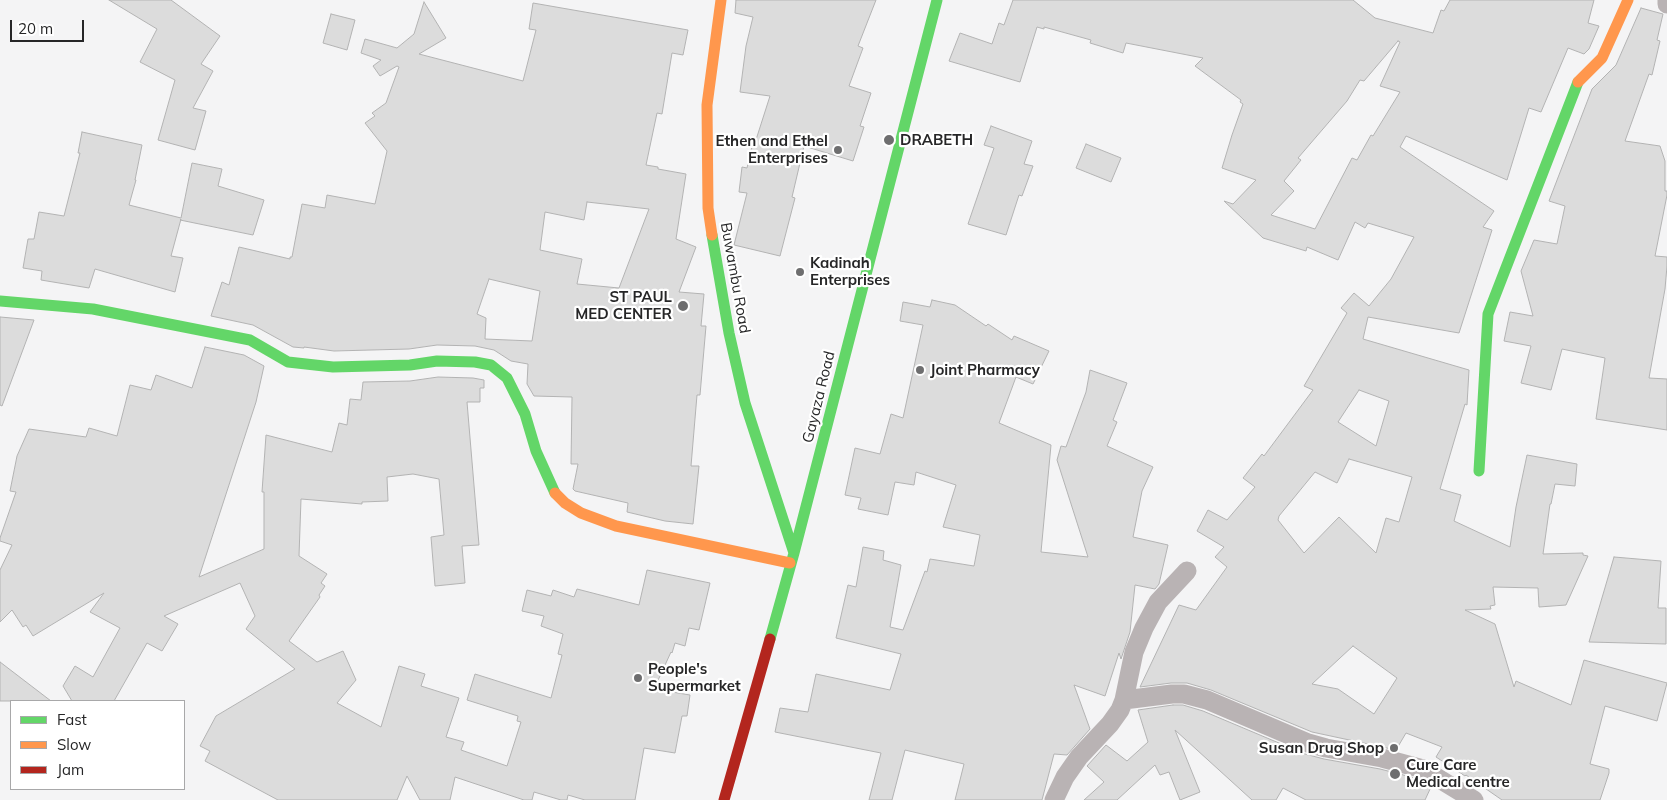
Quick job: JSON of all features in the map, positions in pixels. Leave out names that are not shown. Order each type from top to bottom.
[{"type":"street","name":"Buwambu Road","points":[[721,0],[708,104],[708,208],[729,333],[745,403],[792,558]]},
{"type":"street","name":"Gayaza Road","points":[[724,800],[792,558],[937,0]]},
{"type":"street","points":[[1479,471],[1488,314],[1580,80],[1602,58],[1628,0]]},
{"type":"street","points":[[0,301],[93,309],[250,340],[288,362],[333,367],[410,365],[437,361],[475,362],[491,365],[507,378],[525,414],[536,451],[553,491],[564,502],[581,513],[616,526],[792,558]]},
{"type":"street","points":[[1054,800],[1079,757],[1110,724],[1124,700],[1134,652],[1144,628],[1158,602],[1187,571]]},
{"type":"street","points":[[1124,700],[1172,694],[1184,694],[1207,700],[1308,743],[1382,758],[1423,769],[1474,800]]},
{"type":"building","points":[[109,0],[171,0],[220,36],[201,64],[213,71],[193,108],[206,111],[195,150],[158,140],[175,80],[140,62],[157,29]]},
{"type":"building","points":[[736,0],[876,0],[858,46],[863,48],[849,86],[871,93],[860,126],[864,127],[853,161],[804,146],[792,197],[795,198],[780,256],[734,245],[747,193],[739,192],[742,167],[747,168],[752,146],[754,146],[770,96],[740,92],[746,46],[753,17],[735,13]]},
{"type":"building","points":[[1013,0],[1353,0],[1375,18],[1433,33],[1441,10],[1444,11],[1450,0],[1594,0],[1588,23],[1599,26],[1589,49],[1584,54],[1568,48],[1541,112],[1529,108],[1507,180],[1406,136],[1400,147],[1494,211],[1483,227],[1492,230],[1459,333],[1368,317],[1363,339],[1469,370],[1467,405],[1465,404],[1440,489],[1461,495],[1454,521],[1510,547],[1527,455],[1577,464],[1575,486],[1555,484],[1550,504],[1543,554],[1583,553],[1583,555],[1588,556],[1566,605],[1539,607],[1538,588],[1493,587],[1495,605],[1490,606],[1491,609],[1465,610],[1495,624],[1514,687],[1516,681],[1571,705],[1584,660],[1667,683],[1657,721],[1605,706],[1590,764],[1609,769],[1600,800],[1502,800],[1436,757],[1442,747],[1406,733],[1396,750],[1312,732],[1211,690],[1187,683],[1140,687],[1179,605],[1196,610],[1227,567],[1215,557],[1224,547],[1197,531],[1208,510],[1227,520],[1255,487],[1243,478],[1262,454],[1264,456],[1313,390],[1304,386],[1347,313],[1341,308],[1354,293],[1369,306],[1391,279],[1414,237],[1368,223],[1365,228],[1355,222],[1338,260],[1307,247],[1306,251],[1263,238],[1224,201],[1233,204],[1256,180],[1222,168],[1243,104],[1240,102],[1241,100],[1195,66],[1203,58],[1126,43],[1123,53],[1090,43],[1091,40],[1044,27],[1044,29],[1037,27],[1020,82],[949,61],[960,33],[992,44],[999,23],[1004,25]],"holes":[[[1398,41],[1400,42],[1380,86],[1400,92],[1373,136],[1371,135],[1357,160],[1352,158],[1315,229],[1271,215],[1294,191],[1284,181],[1301,160],[1298,158],[1347,101],[1360,80],[1364,81]],[[1359,390],[1389,401],[1376,446],[1338,422]],[[1349,459],[1412,477],[1399,522],[1386,518],[1376,553],[1339,517],[1304,553],[1278,520],[1279,516],[1315,472],[1337,483]],[[1353,646],[1397,678],[1374,714],[1338,689],[1312,684]]]},
{"type":"building","points":[[424,2],[446,38],[419,54],[523,81],[536,30],[529,29],[533,3],[688,30],[683,55],[672,53],[662,114],[657,113],[646,165],[686,174],[676,239],[696,247],[679,292],[704,294],[701,326],[706,326],[700,395],[697,395],[691,466],[699,466],[693,524],[665,521],[627,512],[628,503],[575,491],[573,489],[578,464],[571,464],[572,397],[534,396],[527,384],[528,364],[511,361],[494,350],[475,346],[437,345],[409,349],[334,351],[293,347],[253,325],[211,316],[222,282],[229,285],[239,247],[290,259],[292,257],[302,204],[325,208],[327,195],[375,204],[387,151],[365,123],[375,116],[372,113],[386,103],[399,67],[397,66],[380,76],[373,66],[381,60],[361,53],[365,39],[397,48],[414,34]],"holes":[[[587,202],[649,209],[619,288],[577,284],[582,259],[540,250],[545,212],[584,220]],[[489,279],[540,291],[532,341],[485,339],[486,318],[477,314]]]},
{"type":"building","points":[[1641,8],[1663,14],[1657,40],[1660,41],[1652,75],[1649,74],[1625,141],[1660,146],[1665,161],[1665,191],[1667,191],[1667,195],[1655,256],[1667,257],[1667,266],[1665,289],[1649,378],[1667,379],[1667,430],[1596,419],[1605,358],[1562,349],[1551,390],[1521,383],[1531,346],[1504,341],[1510,312],[1533,316],[1521,271],[1534,240],[1557,244],[1565,206],[1549,201],[1592,89],[1616,65]]},
{"type":"building","points":[[331,14],[355,20],[347,50],[323,43]]},
{"type":"building","points":[[991,126],[1032,141],[1024,164],[1033,166],[1022,196],[1019,195],[1006,235],[968,224],[994,148],[984,145]]},
{"type":"building","points":[[82,132],[142,145],[136,180],[129,205],[181,218],[192,163],[222,169],[218,186],[264,200],[253,235],[181,220],[171,256],[183,258],[175,292],[95,269],[89,288],[41,280],[42,271],[23,268],[28,239],[34,239],[39,212],[64,216],[80,153],[78,153]]},
{"type":"building","points":[[1086,144],[1121,158],[1111,182],[1076,168]]},
{"type":"building","points":[[932,300],[955,305],[986,326],[988,324],[1012,340],[1014,336],[1049,351],[1033,384],[1016,377],[999,423],[1051,445],[1041,552],[1088,557],[1057,460],[1061,446],[1066,447],[1086,392],[1090,370],[1127,383],[1113,420],[1117,422],[1107,446],[1153,467],[1142,491],[1133,537],[1168,545],[1159,584],[1155,589],[1135,585],[1130,632],[1121,659],[1119,653],[1105,696],[1074,685],[1090,729],[1067,755],[1054,754],[1042,800],[955,800],[964,764],[905,750],[892,800],[869,800],[881,753],[775,732],[780,708],[808,712],[816,674],[890,690],[901,654],[836,638],[848,585],[856,587],[863,547],[884,551],[883,560],[901,565],[890,627],[903,630],[925,571],[927,572],[930,559],[974,566],[980,535],[943,527],[956,485],[916,472],[914,485],[895,482],[888,515],[858,509],[861,498],[845,495],[855,448],[880,454],[891,414],[903,418],[923,325],[900,321],[903,302],[930,307]]},
{"type":"building","points":[[0,317],[34,320],[2,406],[0,405]]},
{"type":"building","points":[[205,347],[244,355],[264,366],[256,402],[199,577],[264,549],[264,492],[262,492],[266,435],[332,452],[339,423],[347,425],[350,399],[361,400],[363,382],[410,381],[438,377],[484,380],[484,388],[480,388],[480,402],[467,402],[479,545],[462,546],[465,583],[435,586],[431,537],[444,535],[439,479],[413,474],[387,477],[388,501],[362,502],[362,504],[301,499],[299,556],[327,574],[321,583],[325,586],[319,595],[320,597],[289,641],[317,662],[343,651],[356,680],[337,703],[381,727],[399,666],[425,674],[421,686],[459,698],[446,737],[464,742],[461,750],[507,766],[521,722],[517,721],[518,716],[467,700],[475,674],[551,698],[562,655],[558,654],[563,634],[541,626],[544,616],[522,611],[527,590],[551,596],[553,590],[574,597],[577,589],[639,605],[647,570],[710,583],[699,630],[689,628],[685,646],[675,643],[654,689],[690,695],[687,716],[682,716],[675,753],[644,748],[635,800],[585,800],[568,795],[567,800],[561,800],[534,792],[532,800],[524,800],[455,777],[450,800],[420,800],[407,776],[397,800],[278,800],[205,761],[210,751],[200,746],[216,716],[295,669],[246,629],[255,616],[240,583],[164,616],[178,624],[162,651],[147,643],[115,700],[71,700],[63,686],[75,666],[93,677],[120,628],[90,612],[104,593],[33,636],[26,625],[23,627],[12,610],[0,622],[0,570],[12,545],[0,541],[0,538],[16,492],[10,491],[17,456],[29,429],[86,437],[89,428],[117,436],[130,385],[151,390],[156,375],[192,388]]},
{"type":"building","points":[[1614,557],[1661,561],[1658,608],[1666,608],[1666,644],[1589,642]]},
{"type":"building","points":[[0,662],[50,700],[10,700],[0,701]]},
{"type":"building","points":[[1183,705],[1203,711],[1305,754],[1419,779],[1431,787],[1425,800],[1306,800],[1283,788],[1276,800],[1252,800],[1175,730],[1200,792],[1180,800],[1169,772],[1160,775],[1155,765],[1117,800],[1084,800],[1104,782],[1087,766],[1106,745],[1127,761],[1148,742],[1138,710]]},
{"type":"traffic: fast","points":[[770,639],[937,0]]},
{"type":"traffic: fast","points":[[1479,471],[1488,314],[1578,82]]},
{"type":"traffic: fast","points":[[712,235],[729,333],[745,403],[794,553]]},
{"type":"traffic: fast","points":[[0,301],[93,309],[250,340],[288,362],[333,367],[410,365],[437,361],[475,362],[491,365],[507,378],[525,414],[536,451],[555,493]]},
{"type":"traffic: slow","points":[[712,235],[708,208],[707,105],[721,0]]},
{"type":"traffic: slow","points":[[1578,82],[1602,58],[1628,0]]},
{"type":"traffic: slow","points":[[555,493],[565,503],[581,513],[616,526],[790,563]]},
{"type":"traffic: jam","points":[[724,800],[770,639]]},
{"type":"place","name":"DRABETH","points":[[889,140]]},
{"type":"place","name":"Ethen and Ethel Enterprises","points":[[838,150]]},
{"type":"place","name":"Kadinah Enterprises","points":[[800,272]]},
{"type":"place","name":"ST PAUL MED CENTER","points":[[683,306]]},
{"type":"place","name":"Joint Pharmacy","points":[[920,370]]},
{"type":"place","name":"People's Supermarket","points":[[638,678]]},
{"type":"place","name":"Susan Drug Shop","points":[[1394,748]]},
{"type":"place","name":"Cure Care Medical centre","points":[[1395,774]]}]
